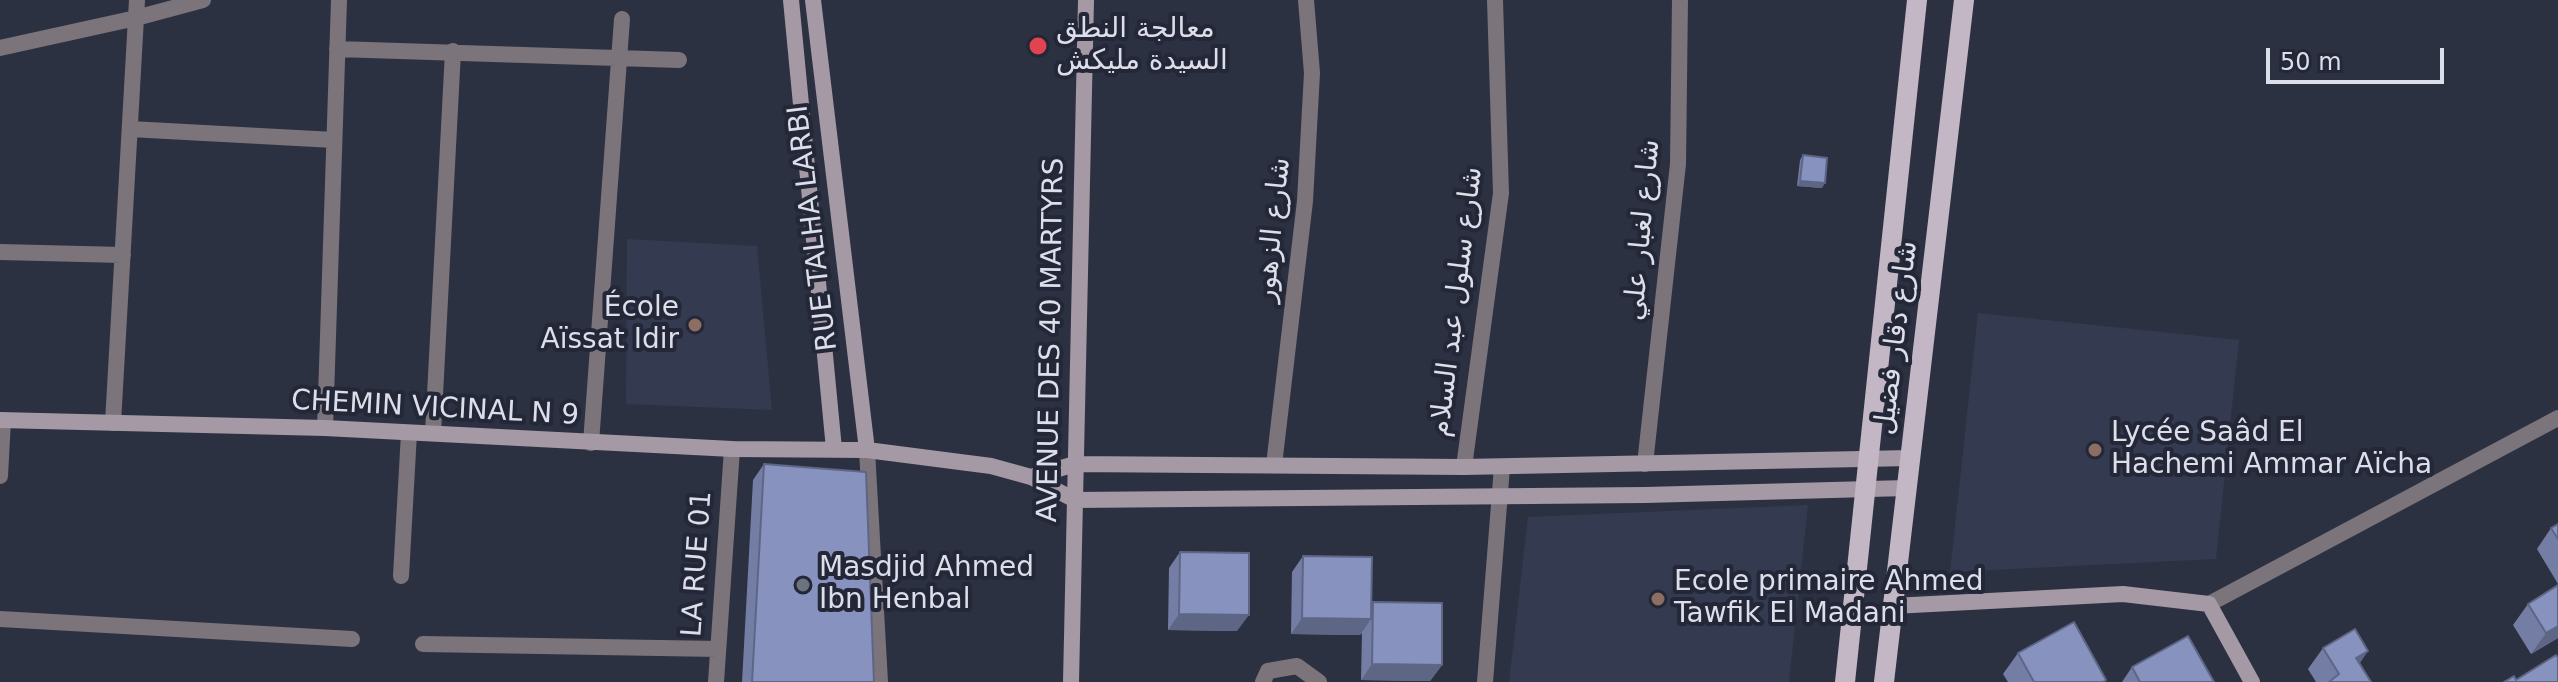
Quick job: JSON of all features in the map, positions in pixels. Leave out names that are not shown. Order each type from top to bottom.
[{"type":"main road","name":"شارع دقار فضيل","points":[[1845,682],[1917,0]]},
{"type":"main road","name":"شارع دقار فضيل","points":[[1884,682],[1964,0]]},
{"type":"street","points":[[113,423],[137,0]]},
{"type":"street","points":[[0,48],[203,0]]},
{"type":"street","points":[[325,428],[339,0]]},
{"type":"street","points":[[791,0],[834,449]]},
{"type":"street","name":"RUE TALHA LARBI","points":[[813,0],[867,450]]},
{"type":"street","name":"AVENUE DES 40 MARTYRS","points":[[1071,682],[1086,0]]},
{"type":"street","name":"شارع الزهور","points":[[1274,465],[1305,201],[1312,73],[1306,0]]},
{"type":"street","name":"شارع سلول عبد السلام","points":[[1464,467],[1501,193],[1495,0]]},
{"type":"street","name":"شارع لغبار علي","points":[[1645,464],[1678,164],[1680,0]]},
{"type":"street","points":[[591,443],[622,19]]},
{"type":"street","points":[[337,49],[679,60]]},
{"type":"street","points":[[433,433],[453,51]]},
{"type":"street","points":[[130,129],[334,140]]},
{"type":"street","points":[[0,252],[123,255]]},
{"type":"street","points":[[1893,606],[2123,594],[2209,604],[2558,418]]},
{"type":"street","points":[[0,476],[1,420]]},
{"type":"street","name":"CHEMIN VICINAL N 9","points":[[1,420],[325,428],[732,449],[867,450],[991,466],[1031,477],[1075,500]]},
{"type":"street","points":[[401,576],[409,433]]},
{"type":"street","name":"LA RUE 01","points":[[716,682],[732,449]]},
{"type":"street","points":[[867,450],[880,682]]},
{"type":"street","points":[[1031,477],[1075,464],[1502,467],[1911,458]]},
{"type":"street","points":[[1485,682],[1502,467]]},
{"type":"street","points":[[1075,500],[1907,488]]},
{"type":"street","points":[[2209,604],[2252,682]]},
{"type":"street","points":[[0,619],[352,639]]},
{"type":"street","points":[[423,644],[718,649]]},
{"type":"street","points":[[1263,682],[1268,671],[1297,666],[1319,682]]},
{"type":"shaded area","name":"École Aïssat Idir","points":[[627,239],[757,246],[772,410],[626,404]]},
{"type":"shaded area","name":"Lycée Saâd El Hachemi Ammar Aïcha","points":[[1978,313],[2239,340],[2216,559],[1950,572]]},
{"type":"shaded area","name":"Ecole primaire Ahmed Tawfik El Madani","points":[[1808,505],[1789,682],[1509,682],[1528,517]]},
{"type":"building","points":[[1803,155],[1827,158],[1825,183],[1800,181]]},
{"type":"building","name":"Masdjid Ahmed Ibn Henbal","points":[[764,464],[866,472],[874,682],[752,682]]},
{"type":"building","points":[[2558,524],[2558,539],[2551,528]]},
{"type":"building","points":[[1180,552],[1249,553],[1249,615],[1179,614]]},
{"type":"building","points":[[1303,556],[1372,557],[1371,619],[1302,618]]},
{"type":"building","points":[[2558,585],[2558,626],[2546,633],[2528,604]]},
{"type":"building","points":[[1373,602],[1442,603],[1442,665],[1372,664]]},
{"type":"building","points":[[2074,622],[2106,680],[2034,682],[2018,653]]},
{"type":"building","points":[[2355,629],[2368,651],[2356,658],[2371,682],[2329,682],[2339,674],[2323,648]]},
{"type":"building","points":[[2188,636],[2214,682],[2140,682],[2132,667]]},
{"type":"building","points":[[2556,655],[2558,682],[2504,682],[2514,676],[2516,680]]},
{"type":"place","name":"معالجة النطق السيدة مليكش","points":[[1038,46]]},
{"type":"place","name":"École Aïssat Idir","points":[[695,325]]},
{"type":"place","name":"Lycée Saâd El Hachemi Ammar Aïcha","points":[[2095,450]]},
{"type":"place","name":"Masdjid Ahmed Ibn Henbal","points":[[803,585]]},
{"type":"place","name":"Ecole primaire Ahmed Tawfik El Madani","points":[[1658,599]]}]
